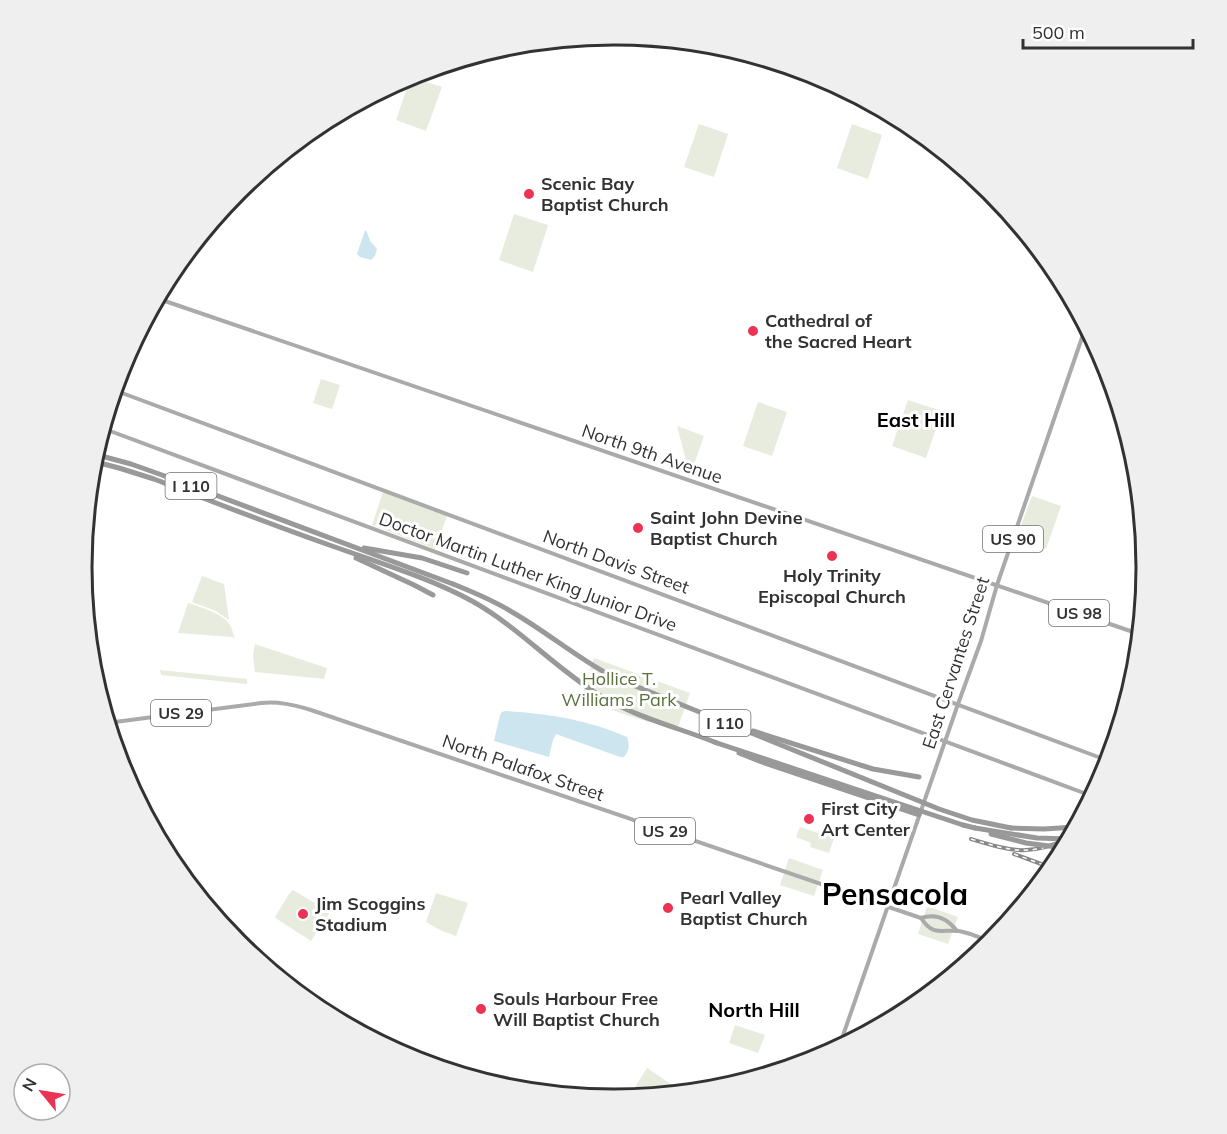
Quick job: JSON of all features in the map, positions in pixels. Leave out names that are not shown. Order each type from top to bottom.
[{"type":"highway","name":"I 110","points":[[104,457],[149,470],[300,531],[350,546],[491,600],[607,674],[939,809],[972,820],[1011,828],[1043,832],[1065,830]]},
{"type":"highway","name":"I 110","points":[[102,464],[154,479],[285,525]]},
{"type":"highway","name":"I 110","points":[[300,531],[321,542],[451,591],[488,611],[579,682],[599,695],[643,716],[714,742],[975,828],[1037,838],[1060,838]]},
{"type":"highway","points":[[321,542],[433,595]]},
{"type":"highway","points":[[350,546],[422,558],[467,573]]},
{"type":"highway","points":[[704,714],[873,769],[919,777]]},
{"type":"highway","points":[[714,742],[759,761],[919,817]]},
{"type":"highway","points":[[975,828],[1013,840],[1054,847]]},
{"type":"main road","name":"North 9th Avenue","points":[[164,301],[1131,631]]},
{"type":"main road","name":"East Cervantes Street","points":[[888,907],[981,641],[997,585],[1082,337]]},
{"type":"main road","name":"North Davis Street","points":[[121,393],[1099,758]]},
{"type":"main road","name":"Doctor Martin Luther King Junior Drive","points":[[109,431],[1084,793]]},
{"type":"main road","name":"North Palafox Street","points":[[115,722],[261,703],[285,703],[921,918],[940,917],[957,931]]},
{"type":"main road","name":"US 90","points":[[843,1035],[888,907]]},
{"type":"main road","name":"North Palafox Street","points":[[921,918],[934,930],[957,931],[980,938]]},
{"type":"green space","points":[[424,81],[442,87],[426,131],[396,120],[407,88]]},
{"type":"green space","points":[[699,124],[728,134],[714,177],[684,167]]},
{"type":"green space","points":[[852,124],[882,135],[868,179],[837,168]]},
{"type":"green space","points":[[514,214],[548,225],[533,272],[499,260]]},
{"type":"green space","points":[[321,379],[340,385],[332,409],[313,403]]},
{"type":"green space","points":[[908,400],[942,411],[926,458],[892,446]]},
{"type":"green space","points":[[758,402],[787,412],[772,456],[743,446]]},
{"type":"green space","points":[[677,426],[704,436],[690,476]]},
{"type":"green space","points":[[383,492],[447,516],[435,549],[372,525]]},
{"type":"green space","points":[[1032,496],[1061,506],[1046,549],[1018,539],[1017,536]]},
{"type":"green space","points":[[202,576],[224,584],[229,620],[216,611],[192,602]]},
{"type":"green space","points":[[188,603],[226,620],[235,638],[178,633]]},
{"type":"green space","points":[[255,644],[327,668],[324,679],[255,672],[253,655]]},
{"type":"green space","name":"Hollice T. Williams Park","points":[[594,658],[690,693],[677,730],[616,711],[583,693]]},
{"type":"green space","points":[[160,670],[247,679],[247,684],[161,675]]},
{"type":"green space","points":[[800,827],[834,838],[829,853],[810,847],[811,843],[796,837]]},
{"type":"green space","points":[[789,858],[823,870],[814,896],[780,885]]},
{"type":"green space","name":"Jim Scoggins Stadium","points":[[293,890],[330,912],[311,941],[275,917]]},
{"type":"green space","points":[[436,893],[468,903],[456,936],[426,922]]},
{"type":"green space","points":[[927,906],[958,917],[948,944],[918,934]]},
{"type":"green space","points":[[735,1025],[765,1035],[758,1053],[729,1043]]},
{"type":"green space","points":[[647,1068],[671,1084],[670,1086],[634,1088]]},
{"type":"water","points":[[365,230],[377,249],[371,260],[357,254]]},
{"type":"water","points":[[505,711],[552,716],[598,726],[627,737],[628,750],[624,757],[620,757],[556,734],[549,757],[494,741],[500,715]]},
{"type":"railway","points":[[971,839],[998,847],[1020,850],[1043,848],[1056,843]]},
{"type":"railway","points":[[1014,854],[1043,865]]},
{"type":"place","name":"Scenic Bay Baptist Church","points":[[529,194]]},
{"type":"place","name":"Cathedral of the Sacred Heart","points":[[753,331]]},
{"type":"place","name":"Saint John Devine Baptist Church","points":[[638,528]]},
{"type":"place","name":"Holy Trinity Episcopal Church","points":[[832,556]]},
{"type":"place","name":"First City Art Center","points":[[809,819]]},
{"type":"place","name":"Pearl Valley Baptist Church","points":[[668,908]]},
{"type":"place","name":"Jim Scoggins Stadium","points":[[303,914]]},
{"type":"place","name":"Souls Harbour Free Will Baptist Church","points":[[481,1009]]},
{"type":"district","name":"East Hill","points":[[916,420]]},
{"type":"district","name":"Pensacola","points":[[895,895]]},
{"type":"district","name":"North Hill","points":[[754,1010]]}]
